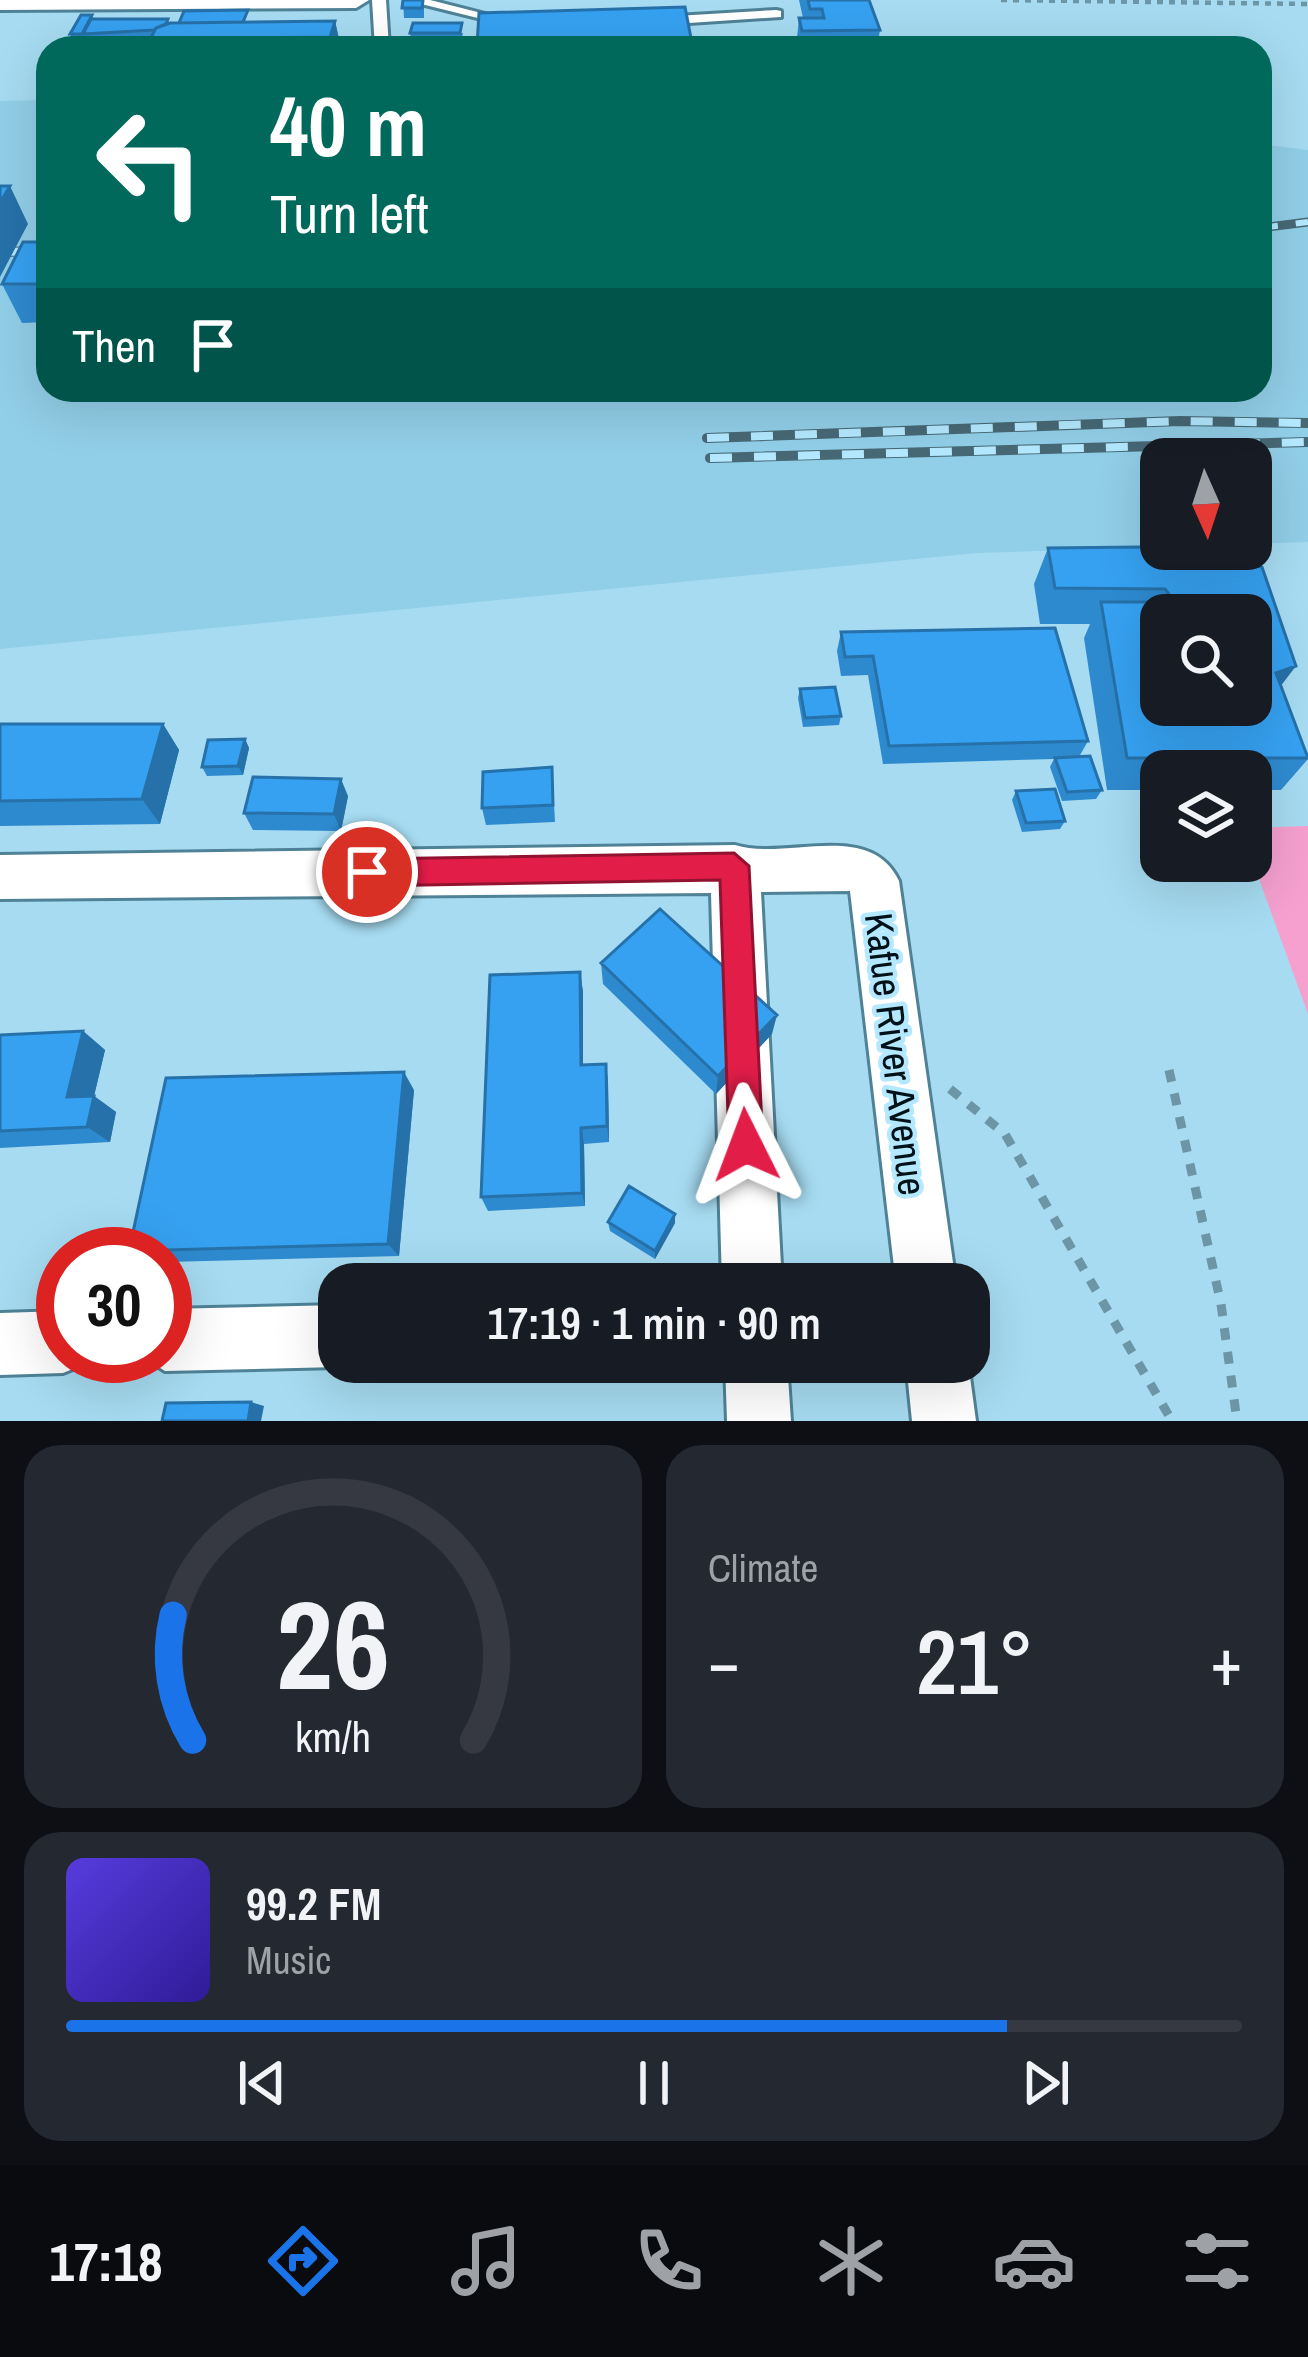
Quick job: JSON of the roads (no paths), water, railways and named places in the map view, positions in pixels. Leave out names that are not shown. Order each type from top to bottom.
[{"type":"street","points":[[0,2],[356,0]]},
{"type":"street","points":[[0,878],[734,866],[751,1263]]},
{"type":"street","name":"Kafue River Avenue","points":[[734,866],[868,872],[874,881],[923,1263]]},
{"type":"street","points":[[192,1339],[318,1336]]},
{"type":"street","points":[[0,1343],[36,1342]]},
{"type":"street","points":[[757,1383],[759,1421]]},
{"type":"street","points":[[939,1383],[944,1421]]},
{"type":"lane","points":[[379,0],[381,36]]},
{"type":"lane","points":[[412,0],[500,22],[522,22]]},
{"type":"lane","points":[[631,22],[776,14]]},
{"type":"railway","points":[[1272,226],[1308,222]]},
{"type":"railway","points":[[0,252],[36,251]]},
{"type":"railway","points":[[707,438],[1180,421],[1308,423]]},
{"type":"railway","points":[[710,458],[1308,442]]}]
